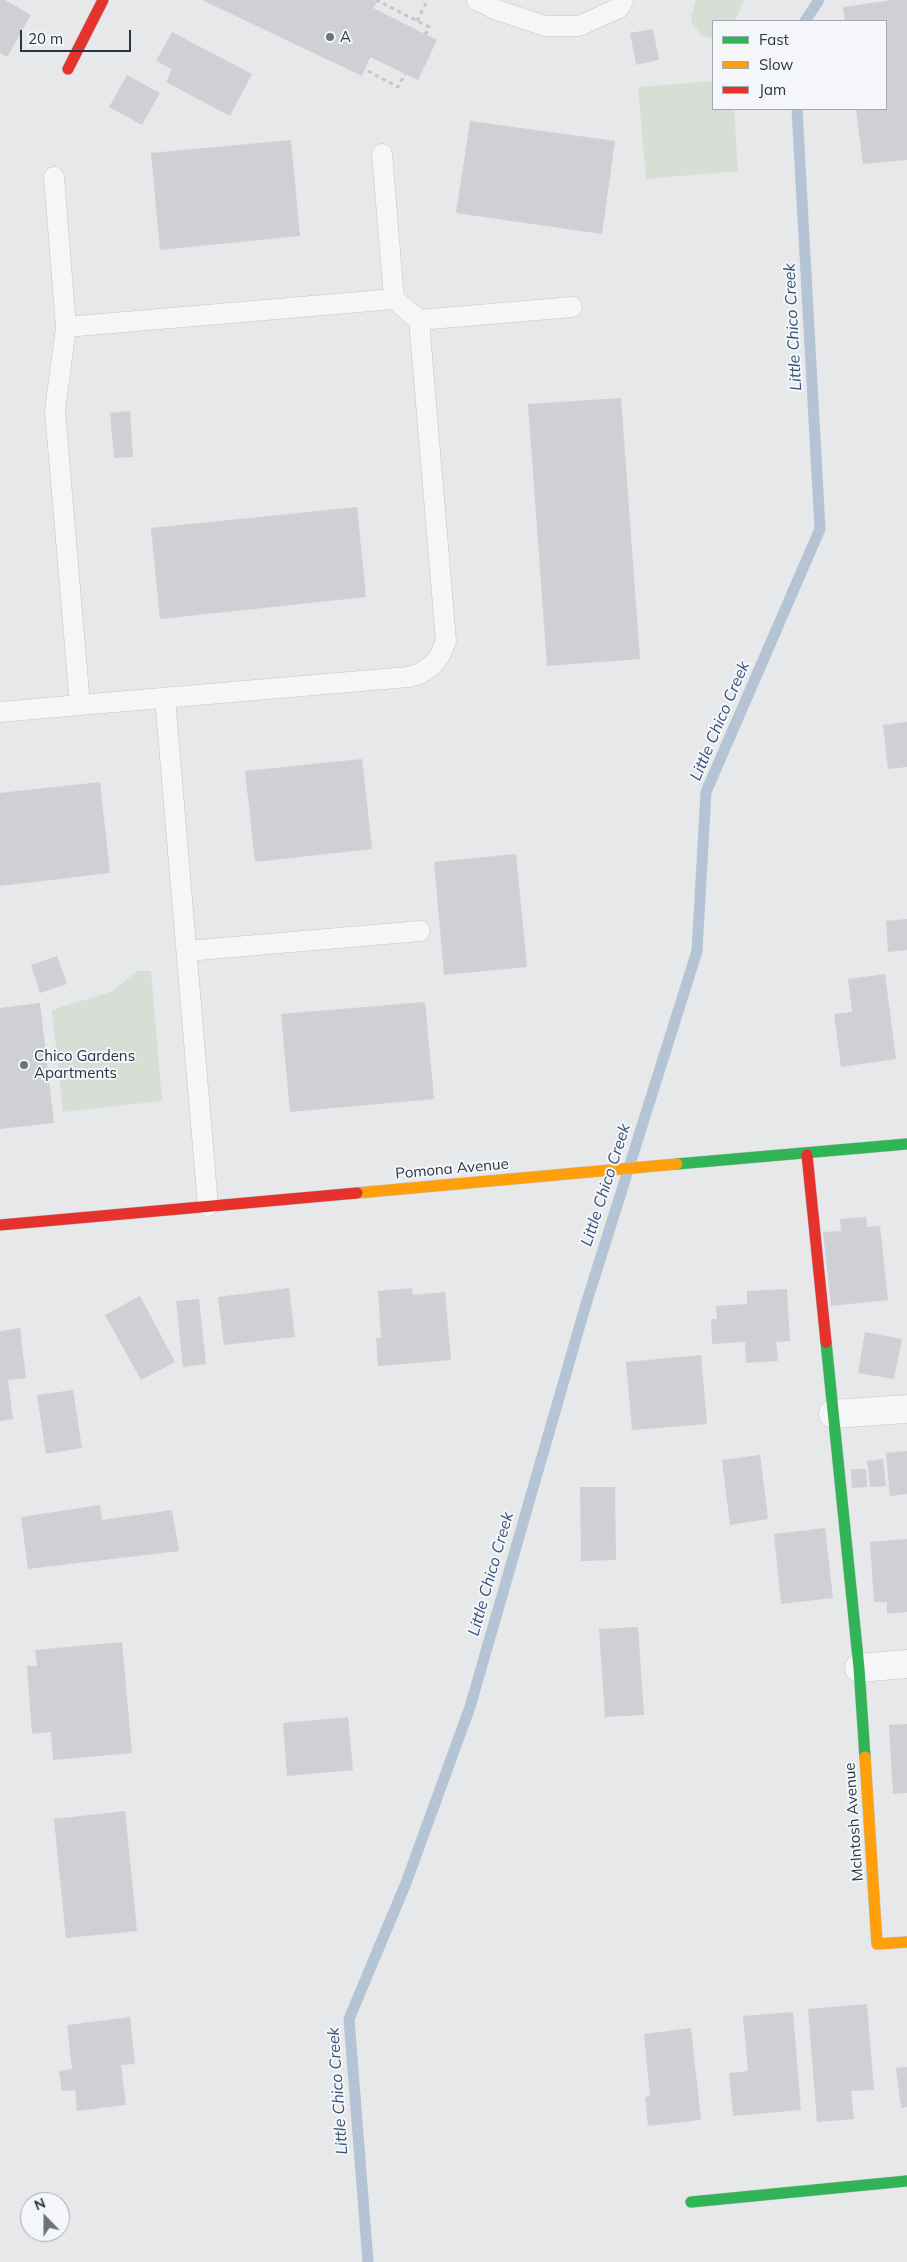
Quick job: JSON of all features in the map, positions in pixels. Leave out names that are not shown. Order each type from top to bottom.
[{"type":"street","points":[[68,69],[103,0]]},
{"type":"street","name":"Pomona Avenue","points":[[0,1225],[907,1144]]},
{"type":"street","points":[[807,1154],[859,1668],[907,1664]]},
{"type":"street","points":[[833,1414],[907,1409]]},
{"type":"street","name":"McIntosh Avenue","points":[[859,1668],[877,1944],[907,1942]]},
{"type":"street","points":[[691,2202],[907,2181]]},
{"type":"lane","points":[[478,0],[497,10],[545,26],[579,26],[619,8],[623,0]]},
{"type":"lane","points":[[382,154],[394,299]]},
{"type":"lane","points":[[54,178],[66,327],[55,411],[80,706]]},
{"type":"lane","points":[[66,327],[394,299],[419,320],[572,307]]},
{"type":"lane","points":[[0,712],[408,677],[419,674],[433,665],[446,641],[419,320]]},
{"type":"lane","points":[[165,698],[208,1206]]},
{"type":"lane","points":[[186,951],[420,931]]},
{"type":"path","points":[[376,0],[429,27],[425,35]]},
{"type":"path","points":[[417,21],[427,1]]},
{"type":"path","points":[[368,71],[398,87],[405,74]]},
{"type":"shaded area","points":[[696,0],[744,0],[735,20],[712,20],[712,39],[701,35],[692,24],[691,17]]},
{"type":"shaded area","points":[[712,81],[712,110],[734,110],[738,171],[646,179],[638,87]]},
{"type":"shaded area","points":[[137,971],[151,971],[162,1101],[63,1112],[52,1010],[113,991]]},
{"type":"building","points":[[0,0],[5,0],[31,15],[7,57],[0,53]]},
{"type":"building","name":"A","points":[[202,0],[373,0],[377,2],[373,8],[437,40],[418,80],[370,57],[362,76]]},
{"type":"building","points":[[893,0],[907,0],[907,160],[863,164],[856,110],[887,110],[887,20],[845,20],[843,7]]},
{"type":"building","points":[[653,29],[659,60],[636,65],[630,33]]},
{"type":"building","points":[[172,32],[252,74],[230,116],[166,82],[172,69],[156,61]]},
{"type":"building","points":[[127,75],[160,93],[142,125],[109,107]]},
{"type":"building","points":[[470,121],[615,141],[602,234],[456,213]]},
{"type":"building","points":[[291,140],[300,236],[160,250],[151,153]]},
{"type":"building","points":[[621,398],[640,659],[547,666],[528,404]]},
{"type":"building","points":[[130,411],[133,457],[114,458],[110,413]]},
{"type":"building","points":[[357,507],[366,597],[160,619],[151,528]]},
{"type":"building","points":[[907,722],[907,767],[888,769],[883,725]]},
{"type":"building","points":[[362,759],[372,849],[255,862],[245,771]]},
{"type":"building","points":[[100,782],[110,873],[0,886],[0,793]]},
{"type":"building","points":[[516,854],[527,967],[444,975],[434,862]]},
{"type":"building","points":[[907,919],[907,950],[888,952],[886,921]]},
{"type":"building","points":[[57,956],[67,984],[40,993],[31,965]]},
{"type":"building","points":[[885,974],[896,1059],[841,1067],[834,1014],[852,1012],[848,979]]},
{"type":"building","points":[[425,1002],[434,1099],[290,1112],[281,1014]]},
{"type":"building","name":"Chico Gardens Apartments","points":[[40,1003],[54,1123],[0,1129],[0,1008]]},
{"type":"building","points":[[866,1217],[867,1227],[880,1226],[888,1300],[831,1306],[823,1232],[841,1231],[840,1219]]},
{"type":"building","points":[[289,1288],[295,1337],[224,1345],[218,1297]]},
{"type":"building","points":[[412,1288],[413,1295],[445,1292],[451,1360],[378,1366],[376,1338],[381,1338],[378,1291]]},
{"type":"building","points":[[787,1289],[790,1341],[776,1342],[778,1361],[746,1363],[745,1342],[712,1344],[711,1319],[717,1319],[716,1306],[747,1304],[747,1291]]},
{"type":"building","points":[[140,1296],[175,1362],[141,1380],[105,1315]]},
{"type":"building","points":[[199,1299],[206,1364],[183,1367],[176,1301]]},
{"type":"building","points":[[20,1328],[26,1378],[8,1380],[13,1419],[0,1421],[0,1331]]},
{"type":"building","points":[[865,1332],[902,1339],[894,1379],[858,1373]]},
{"type":"building","points":[[701,1355],[707,1424],[632,1430],[626,1362]]},
{"type":"building","points":[[73,1390],[82,1448],[46,1454],[37,1395]]},
{"type":"building","points":[[907,1451],[907,1494],[890,1496],[886,1453]]},
{"type":"building","points":[[760,1455],[768,1519],[730,1525],[722,1460]]},
{"type":"building","points":[[883,1459],[886,1486],[870,1487],[867,1461]]},
{"type":"building","points":[[851,1469],[866,1469],[867,1487],[852,1488]]},
{"type":"building","points":[[580,1487],[615,1487],[616,1560],[581,1561]]},
{"type":"building","points":[[100,1505],[102,1520],[172,1510],[179,1551],[28,1569],[21,1517]]},
{"type":"building","points":[[825,1528],[833,1598],[781,1604],[774,1534]]},
{"type":"building","points":[[907,1539],[907,1612],[887,1614],[887,1602],[874,1602],[870,1542]]},
{"type":"building","points":[[638,1627],[644,1715],[605,1717],[599,1629]]},
{"type":"building","points":[[122,1642],[132,1753],[53,1760],[51,1732],[32,1734],[27,1666],[37,1666],[35,1650]]},
{"type":"building","points":[[348,1717],[353,1770],[287,1776],[283,1723]]},
{"type":"building","points":[[907,1724],[907,1793],[893,1794],[889,1725]]},
{"type":"building","points":[[125,1811],[137,1931],[66,1938],[54,1819]]},
{"type":"building","points":[[867,2004],[874,2090],[851,2091],[854,2119],[817,2122],[808,2009]]},
{"type":"building","points":[[793,2012],[801,2110],[733,2116],[729,2073],[748,2071],[743,2016]]},
{"type":"building","points":[[130,2017],[135,2064],[121,2065],[126,2105],[77,2111],[75,2090],[62,2091],[59,2071],[72,2069],[67,2025]]},
{"type":"building","points":[[691,2028],[701,2120],[648,2126],[645,2097],[650,2096],[644,2034]]},
{"type":"building","points":[[907,2067],[907,2107],[901,2108],[896,2068]]},
{"type":"waterway","name":"Little Chico Creek","points":[[806,20],[819,0]]},
{"type":"waterway","name":"Little Chico Creek","points":[[368,2262],[349,2019],[406,1883],[470,1707],[586,1304],[697,951],[706,792],[820,529],[797,110]]},
{"type":"traffic: fast","points":[[677,1164],[907,1144]]},
{"type":"traffic: fast","points":[[826,1342],[859,1668],[865,1757]]},
{"type":"traffic: fast","points":[[691,2202],[907,2181]]},
{"type":"traffic: slow","points":[[357,1193],[677,1164]]},
{"type":"traffic: slow","points":[[865,1757],[877,1944],[907,1942]]},
{"type":"traffic: jam","points":[[68,69],[103,0]]},
{"type":"traffic: jam","points":[[807,1155],[826,1342]]},
{"type":"traffic: jam","points":[[0,1225],[357,1193]]},
{"type":"place","name":"A","points":[[330,37]]},
{"type":"place","name":"Chico Gardens Apartments","points":[[24,1065]]}]
